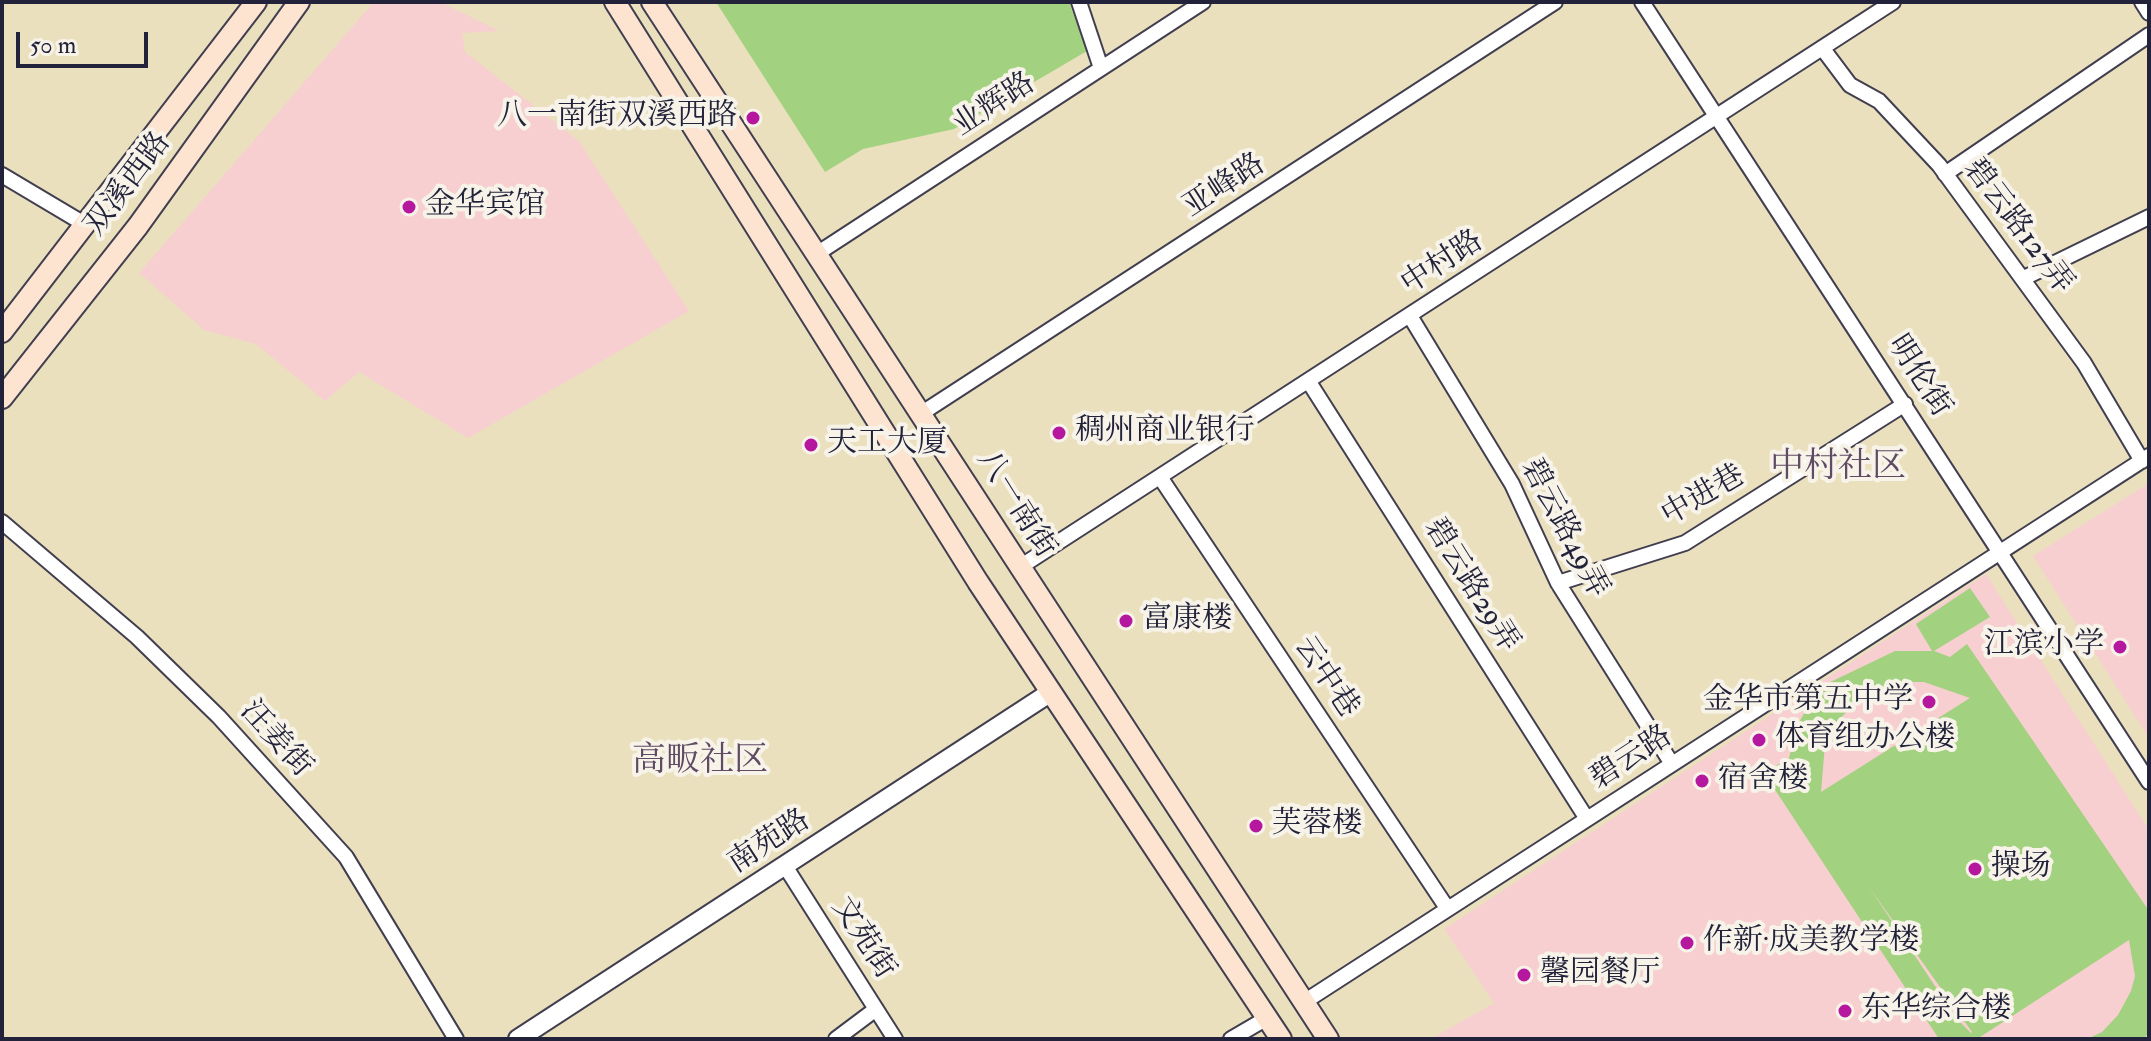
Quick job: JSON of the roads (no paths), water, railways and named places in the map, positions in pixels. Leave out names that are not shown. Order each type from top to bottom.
[{"type":"main road","name":"双溪西路","points":[[2,332],[256,2]]},
{"type":"main road","name":"双溪西路","points":[[2,398],[138,226],[299,2]]},
{"type":"main road","points":[[615,2],[978,582],[1281,1039]]},
{"type":"main road","name":"八一南街","points":[[652,2],[1328,1039]]},
{"type":"street","points":[[1079,2],[1101,68]]},
{"type":"street","name":"业辉路","points":[[815,255],[1203,2]]},
{"type":"street","name":"亚峰路","points":[[922,413],[1555,2]]},
{"type":"street","name":"明伦街","points":[[1642,2],[2149,782]]},
{"type":"street","name":"中村路","points":[[1020,567],[1893,2]]},
{"type":"street","points":[[2142,2],[2149,13]]},
{"type":"street","points":[[1945,174],[2149,35]]},
{"type":"street","name":"碧云路127弄","points":[[1823,49],[1850,85],[1879,101],[1945,174],[2084,363],[2145,459]]},
{"type":"street","points":[[2,175],[86,225]]},
{"type":"street","points":[[2024,278],[2149,217]]},
{"type":"street","name":"碧云路49弄","points":[[1410,316],[1512,484],[1558,583],[1672,764]]},
{"type":"street","name":"碧云路29弄","points":[[1309,382],[1587,819]]},
{"type":"street","name":"中进巷","points":[[1558,583],[1685,543],[1905,404]]},
{"type":"street","name":"碧云路","points":[[1304,1002],[2145,459]]},
{"type":"street","name":"云中巷","points":[[1160,477],[1447,908]]},
{"type":"street","name":"汪姜街","points":[[2,522],[137,637],[199,697],[346,857],[456,1039]]},
{"type":"street","name":"南苑路","points":[[518,1039],[1051,692]]},
{"type":"street","name":"文苑街","points":[[785,866],[895,1039]]},
{"type":"street","points":[[836,1039],[876,1009]]},
{"type":"street","points":[[1231,1039],[1267,1018]]},
{"type":"place","name":"八一南街双溪西路","points":[[753,118]]},
{"type":"place","name":"金华宾馆","points":[[409,207]]},
{"type":"place","name":"稠州商业银行","points":[[1059,433]]},
{"type":"place","name":"天工大厦","points":[[811,445]]},
{"type":"place","name":"富康楼","points":[[1126,621]]},
{"type":"place","name":"江滨小学","points":[[2120,647]]},
{"type":"place","name":"金华市第五中学","points":[[1929,702]]},
{"type":"place","name":"体育组办公楼","points":[[1759,740]]},
{"type":"place","name":"宿舍楼","points":[[1702,781]]},
{"type":"place","name":"芙蓉楼","points":[[1256,826]]},
{"type":"place","name":"操场","points":[[1975,869]]},
{"type":"place","name":"作新·成美教学楼","points":[[1687,943]]},
{"type":"place","name":"馨园餐厅","points":[[1524,975]]},
{"type":"place","name":"东华综合楼","points":[[1845,1011]]},
{"type":"district","name":"中村社区","points":[[1838,469]]},
{"type":"district","name":"高畈社区","points":[[700,763]]}]
